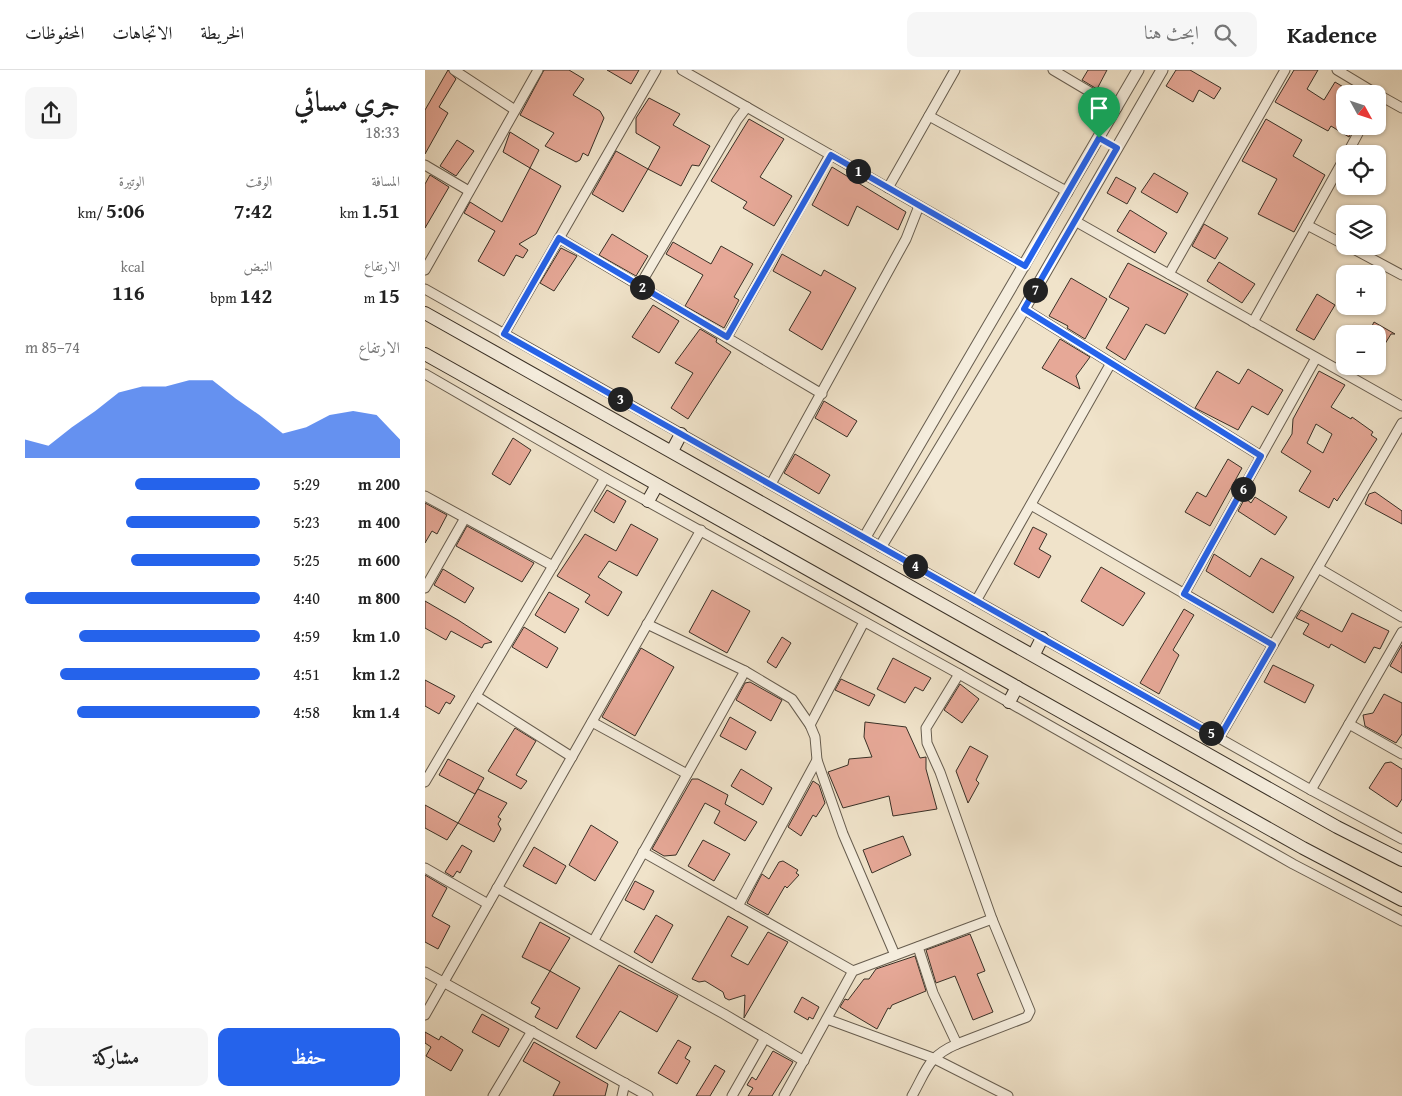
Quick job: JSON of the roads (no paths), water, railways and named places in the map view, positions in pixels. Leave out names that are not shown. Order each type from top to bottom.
[{"type":"main road","points":[[425,314],[1034,654],[1337,827],[1402,860]]},
{"type":"main road","points":[[425,354],[1303,848],[1402,900]]},
{"type":"main road","points":[[672,451],[681,434]]},
{"type":"main road","points":[[648,501],[657,485]]},
{"type":"main road","points":[[1034,654],[1042,638]]},
{"type":"main road","points":[[1009,702],[1017,687]]},
{"type":"street","points":[[454,70],[515,110]]},
{"type":"street","points":[[425,270],[537,70]]},
{"type":"street","points":[[504,334],[656,70]]},
{"type":"street","points":[[888,188],[955,70]]},
{"type":"street","points":[[1053,70],[1117,108]]},
{"type":"street","points":[[865,537],[1138,70]]},
{"type":"street","points":[[881,546],[1024,309],[1162,70]]},
{"type":"street","points":[[1169,274],[1285,70]]},
{"type":"street","points":[[1337,70],[1361,85]]},
{"type":"street","points":[[688,72],[1025,266]]},
{"type":"street","points":[[1386,100],[1402,108]]},
{"type":"street","points":[[640,286],[737,120],[747,107]]},
{"type":"street","points":[[929,116],[1068,192]]},
{"type":"street","points":[[1099,138],[1117,148]]},
{"type":"street","points":[[727,337],[831,155]]},
{"type":"street","points":[[425,166],[469,191]]},
{"type":"street","points":[[1253,322],[1336,173]]},
{"type":"street","points":[[771,484],[906,239],[919,206]]},
{"type":"street","points":[[1075,221],[1402,406]]},
{"type":"street","points":[[1307,225],[1336,241]]},
{"type":"street","points":[[559,238],[822,394]]},
{"type":"street","points":[[1363,255],[1402,275]]},
{"type":"street","points":[[425,289],[1311,790],[1401,835]]},
{"type":"street","points":[[1024,309],[1261,456]]},
{"type":"street","points":[[1184,594],[1316,358]]},
{"type":"street","points":[[976,601],[1111,363]]},
{"type":"street","points":[[425,374],[605,478],[1009,702],[1301,868],[1402,921]]},
{"type":"street","points":[[1219,738],[1402,423]]},
{"type":"street","points":[[425,782],[605,478]]},
{"type":"street","points":[[425,496],[553,566]]},
{"type":"street","points":[[1031,505],[1273,645]]},
{"type":"street","points":[[425,588],[465,518]]},
{"type":"street","points":[[425,1015],[701,530]]},
{"type":"street","points":[[1318,568],[1402,617]]},
{"type":"street","points":[[810,725],[864,622]]},
{"type":"street","points":[[647,624],[745,671],[792,699],[810,725],[815,737],[817,760],[843,834],[895,955]]},
{"type":"street","points":[[1311,790],[1402,632]]},
{"type":"street","points":[[594,940],[745,671]]},
{"type":"street","points":[[912,1096],[933,1058],[940,1052],[1029,1014],[992,919],[940,772],[927,743],[926,728],[959,674]]},
{"type":"street","points":[[476,696],[572,756]]},
{"type":"street","points":[[592,722],[687,774]]},
{"type":"street","points":[[1349,724],[1402,754]]},
{"type":"street","points":[[738,906],[817,760]]},
{"type":"street","points":[[643,852],[853,971]]},
{"type":"street","points":[[425,868],[488,904]]},
{"type":"street","points":[[497,888],[547,917],[594,940],[618,956],[725,1014],[804,1061]]},
{"type":"street","points":[[784,1096],[853,971],[992,919]]},
{"type":"street","points":[[918,947],[933,993],[957,1044]]},
{"type":"street","points":[[425,972],[648,1096]]},
{"type":"street","points":[[827,1019],[933,1058],[1008,1096]]},
{"type":"street","points":[[493,1096],[532,1031]]},
{"type":"street","points":[[732,1096],[765,1038]]},
{"type":"street","points":[[622,1096],[625,1083]]}]
